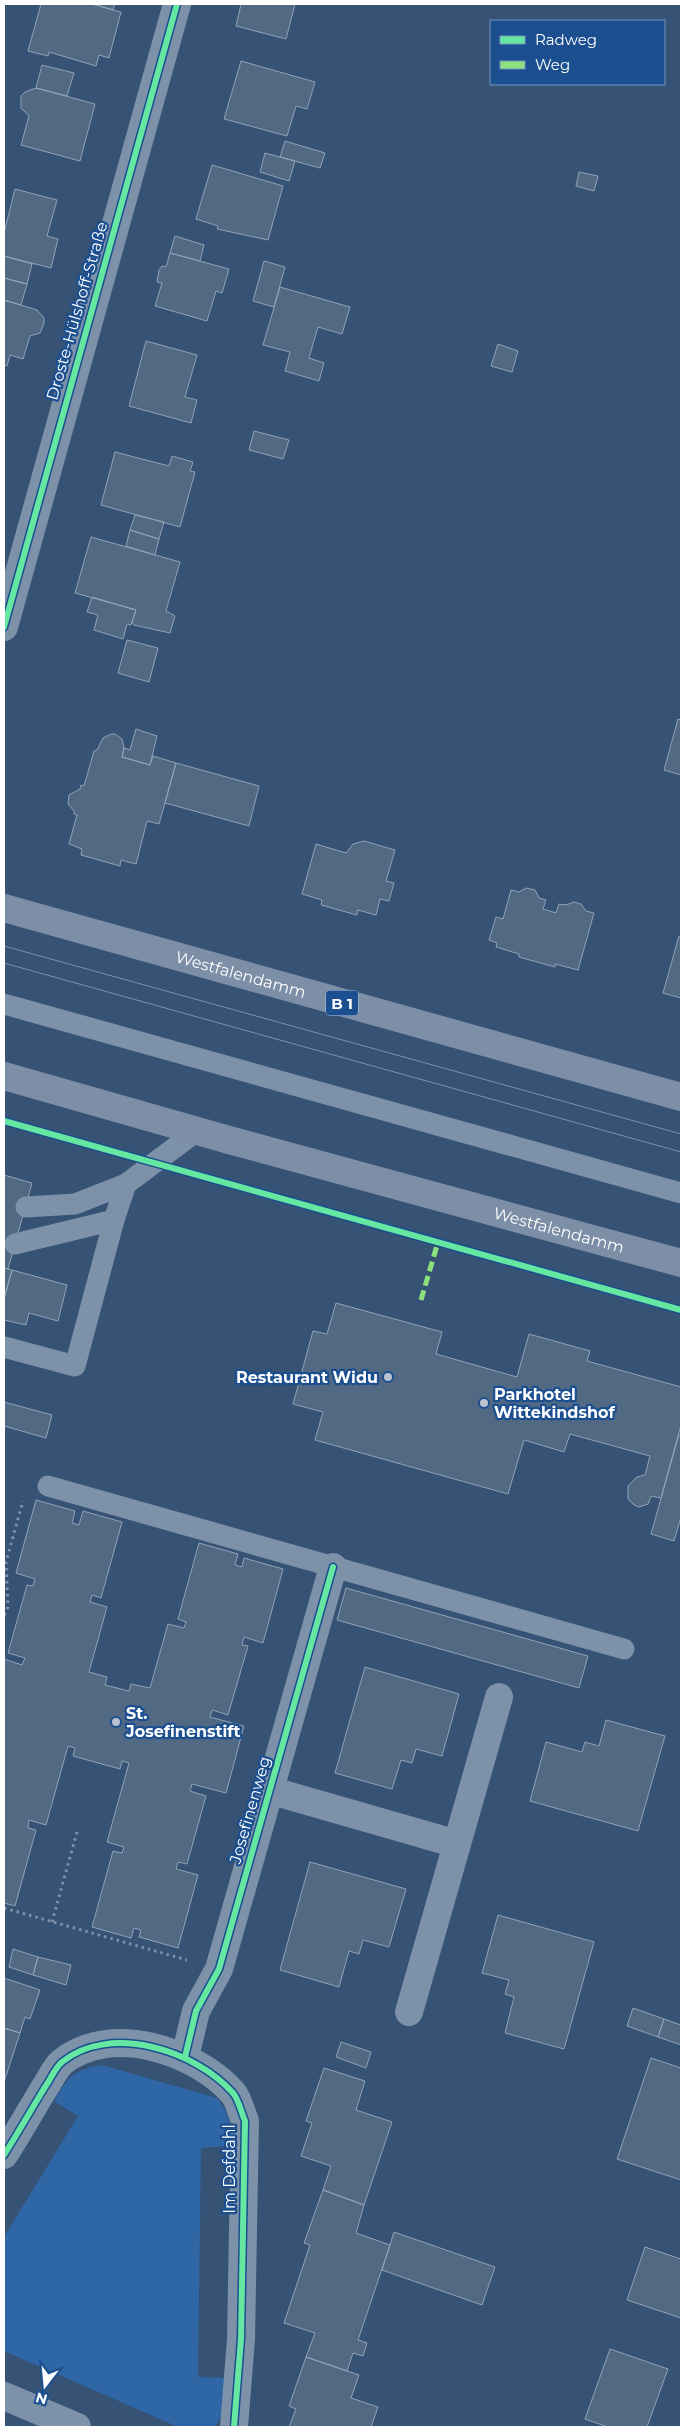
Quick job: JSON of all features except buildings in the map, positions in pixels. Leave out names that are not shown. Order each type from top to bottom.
[{"type":"main road","name":"Westfalendamm","points":[[4,908],[681,1097]]},
{"type":"main road","name":"Westfalendamm","points":[[4,1076],[197,1131],[681,1263]]},
{"type":"street","name":"Droste-Hülshoff-Straße","points":[[4,626],[177,4]]},
{"type":"street","name":"Josefinenweg","points":[[185,2057],[196,2011],[219,1969],[333,1567]]},
{"type":"street","points":[[410,2012],[499,1697]]},
{"type":"street","name":"Josefinenweg","points":[[269,1790],[458,1844]]},
{"type":"street","name":"Im Defdahl","points":[[4,2156],[60,2064],[82,2048],[109,2043],[148,2047],[185,2057],[213,2074],[234,2095],[245,2121],[241,2340],[234,2427]]},
{"type":"street","points":[[4,2396],[77,2427]]},
{"type":"lane","points":[[4,1004],[681,1193]]},
{"type":"lane","points":[[26,1207],[75,1204],[126,1184],[197,1131]]},
{"type":"lane","points":[[4,1347],[75,1366],[114,1220],[126,1184]]},
{"type":"lane","points":[[15,1244],[114,1220]]},
{"type":"lane","points":[[48,1486],[624,1649]]},
{"type":"path","points":[[4,1615],[8,1607],[6,1562],[29,1480],[48,1486]]},
{"type":"path","points":[[52,1922],[77,1832]]},
{"type":"path","points":[[4,1908],[219,1969]]},
{"type":"shaded area","points":[[102,2065],[217,2098],[228,2115],[230,2146],[201,2148],[198,2377],[226,2378],[221,2416],[215,2427],[178,2427],[4,2351],[4,2237],[78,2116],[54,2101],[68,2080],[78,2072]]},
{"type":"tram line","points":[[4,946],[681,1134]]},
{"type":"tram line","points":[[4,963],[681,1152]]},
{"type":"marked path","points":[[421,1300],[438,1242]]},
{"type":"cycle path","points":[[4,627],[177,4]]},
{"type":"cycle path","points":[[4,1121],[681,1310]]},
{"type":"cycle path","points":[[185,2057],[196,2011],[219,1969],[333,1567]]},
{"type":"cycle path","points":[[4,2155],[59,2065],[82,2050],[104,2044],[127,2043],[175,2054],[217,2078],[233,2093],[245,2121],[241,2339],[234,2427]]},
{"type":"place","name":"Restaurant Widu","points":[[388,1377]]},
{"type":"place","name":"Parkhotel Wittekindshof","points":[[484,1403]]},
{"type":"place","name":"St. Josefinenstift","points":[[116,1722]]}]
